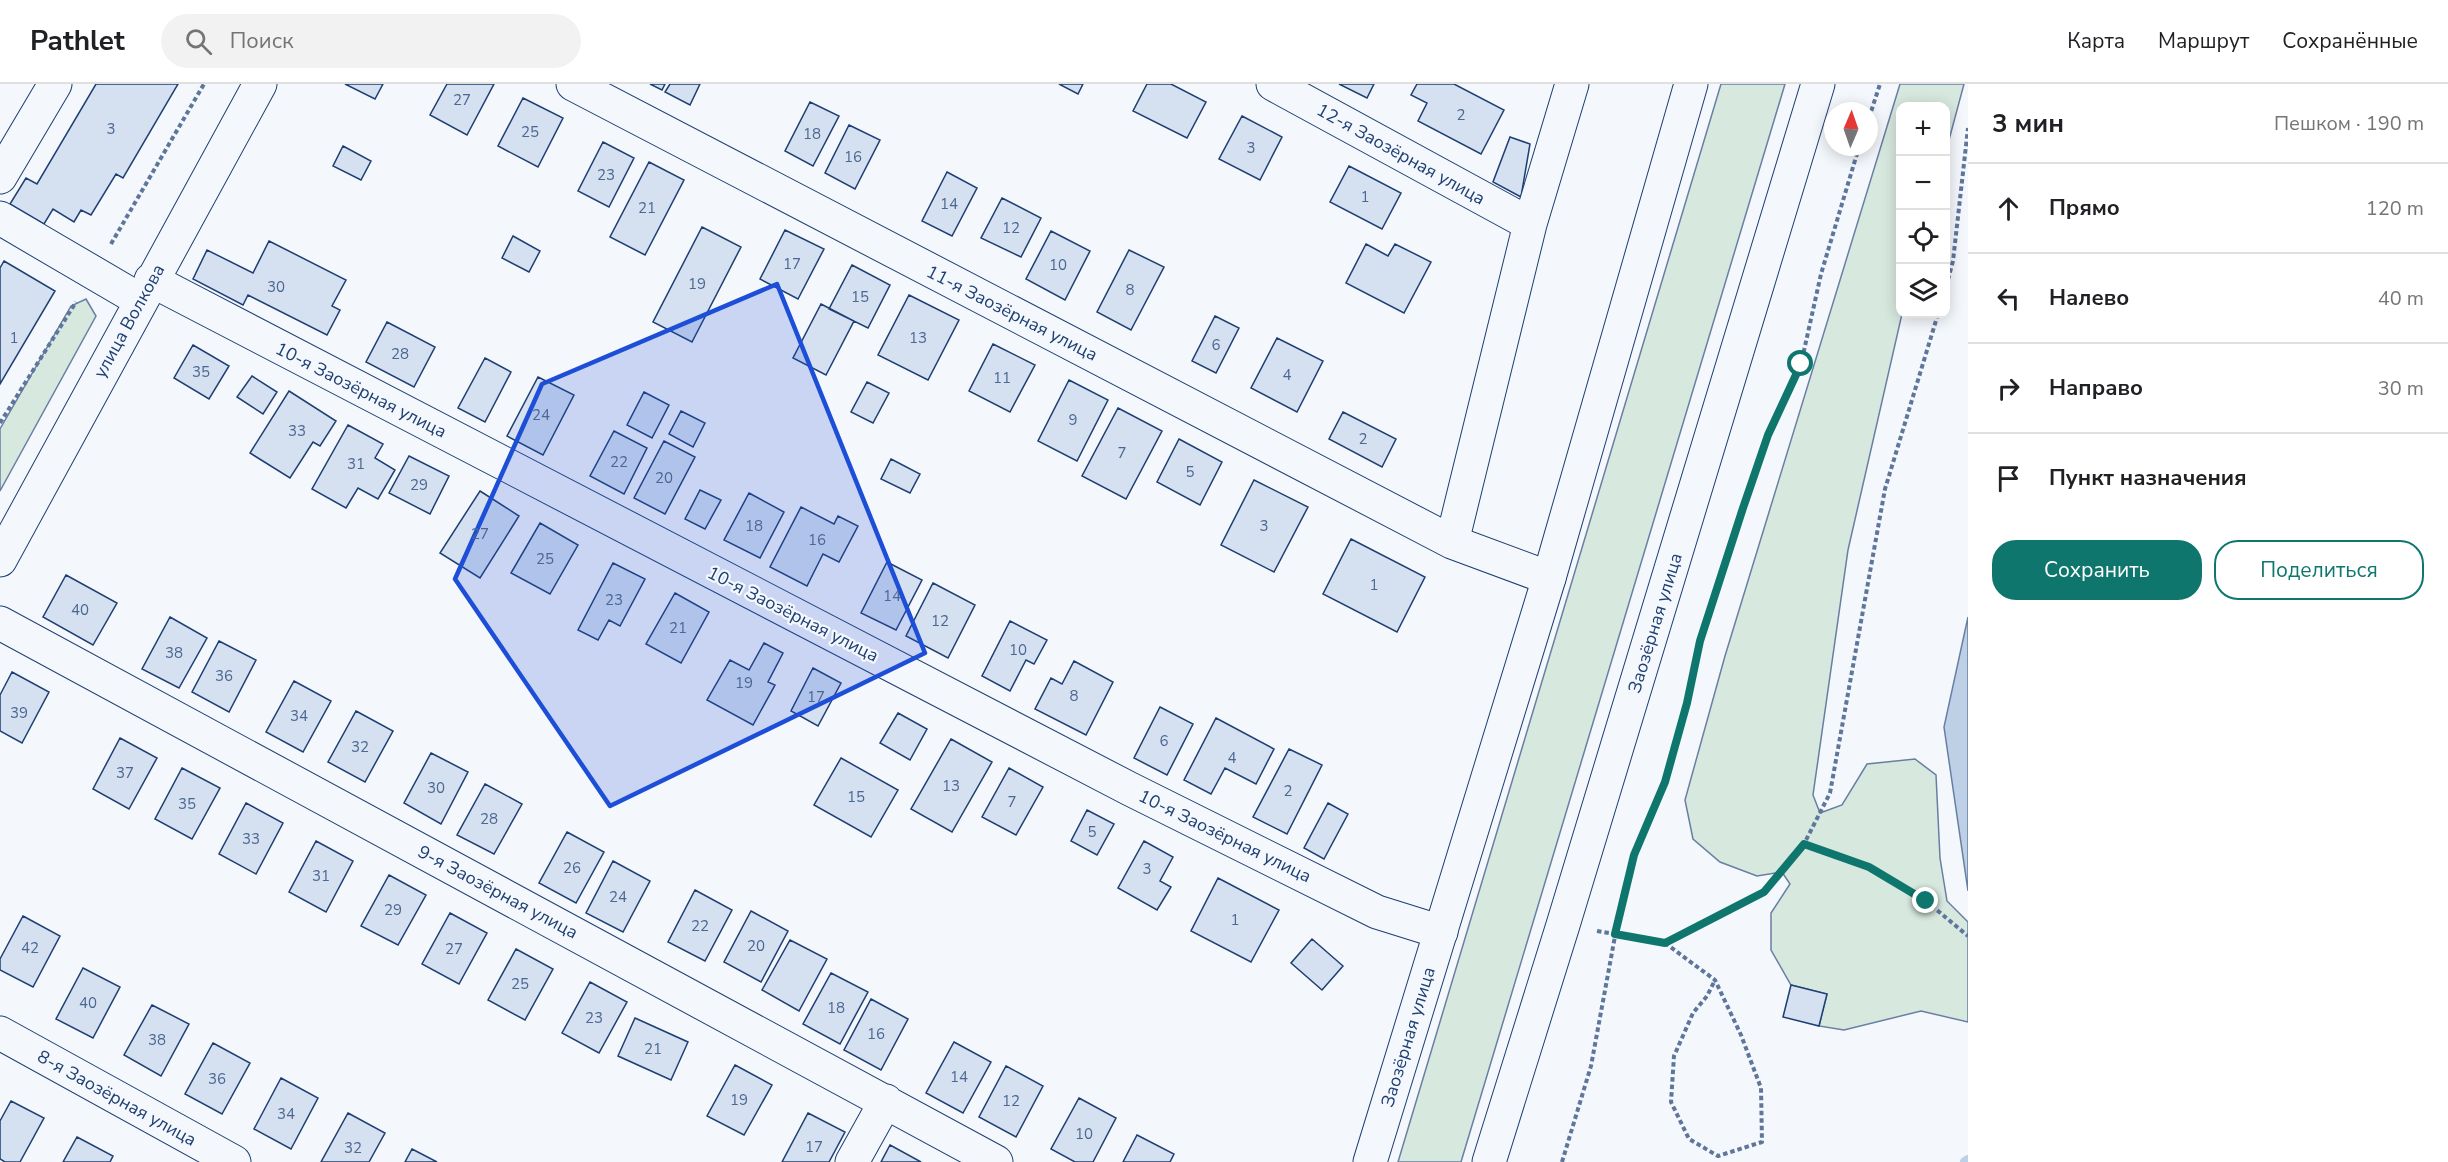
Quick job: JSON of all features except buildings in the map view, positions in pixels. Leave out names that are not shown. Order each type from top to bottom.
[{"type":"street","points":[[0,177],[55,84]]},
{"type":"street","name":"улица Волкова","points":[[0,560],[260,84]]},
{"type":"street","name":"11-я Заозёрная улица","points":[[573,84],[1452,542],[1549,578]]},
{"type":"street","name":"12-я Заозёрная улица","points":[[1273,84],[1530,224]]},
{"type":"street","points":[[1452,542],[1530,224],[1572,84]]},
{"type":"street","name":"Заозёрная улица","points":[[1370,1162],[1549,578],[1690,84]]},
{"type":"street","name":"Заозёрная улица","points":[[1489,1162],[1818,84]]},
{"type":"street","name":"10-я Заозёрная улица","points":[[0,218],[1377,912],[1441,932]]},
{"type":"street","name":"9-я Заозёрная улица","points":[[0,623],[996,1162]]},
{"type":"street","name":"8-я Заозёрная улица","points":[[0,1033],[234,1162]]},
{"type":"street","points":[[852,1162],[886,1101]]},
{"type":"path","points":[[1874,102],[1880,84]]},
{"type":"path","points":[[1950,272],[1968,128]]},
{"type":"path","points":[[1562,1162],[1591,1065],[1615,934],[1634,855],[1665,782],[1687,703],[1700,641],[1743,508],[1768,435],[1801,364],[1821,274],[1856,156]]},
{"type":"path","points":[[1665,943],[1764,892],[1804,844],[1830,793],[1885,489],[1937,318]]},
{"type":"path","points":[[1804,844],[1869,867],[1926,901],[1968,936]]},
{"type":"path","points":[[1563,925],[1665,943],[1715,980],[1742,1035],[1761,1088],[1762,1131],[1762,1142],[1718,1156],[1689,1139],[1671,1102],[1674,1056],[1693,1014],[1707,996],[1715,980]]},
{"type":"highlighted area","points":[[777,284],[925,653],[610,806],[455,579],[542,384]]},
{"type":"shaded area","points":[[1721,84],[1785,84],[1461,1162],[1398,1162]]},
{"type":"shaded area","points":[[1900,84],[1964,84],[1950,136],[1950,102],[1896,102],[1896,318],[1901,318],[1848,550],[1813,795],[1820,813],[1842,805],[1867,764],[1915,759],[1936,775],[1940,858],[1947,901],[1968,922],[1968,1022],[1921,1011],[1844,1030],[1819,1026],[1827,994],[1791,985],[1771,950],[1771,913],[1790,884],[1782,872],[1757,876],[1720,862],[1693,839],[1685,800],[1725,656]]},
{"type":"shaded area","points":[[86,299],[96,316],[0,491],[0,429],[71,306]]},
{"type":"water","points":[[1968,617],[1968,891],[1944,727]]},
{"type":"route","points":[[1801,364],[1768,435],[1743,508],[1700,641],[1687,703],[1665,782],[1634,855],[1623,893],[1615,934],[1665,943],[1764,892],[1804,844],[1869,867],[1926,901]]}]
